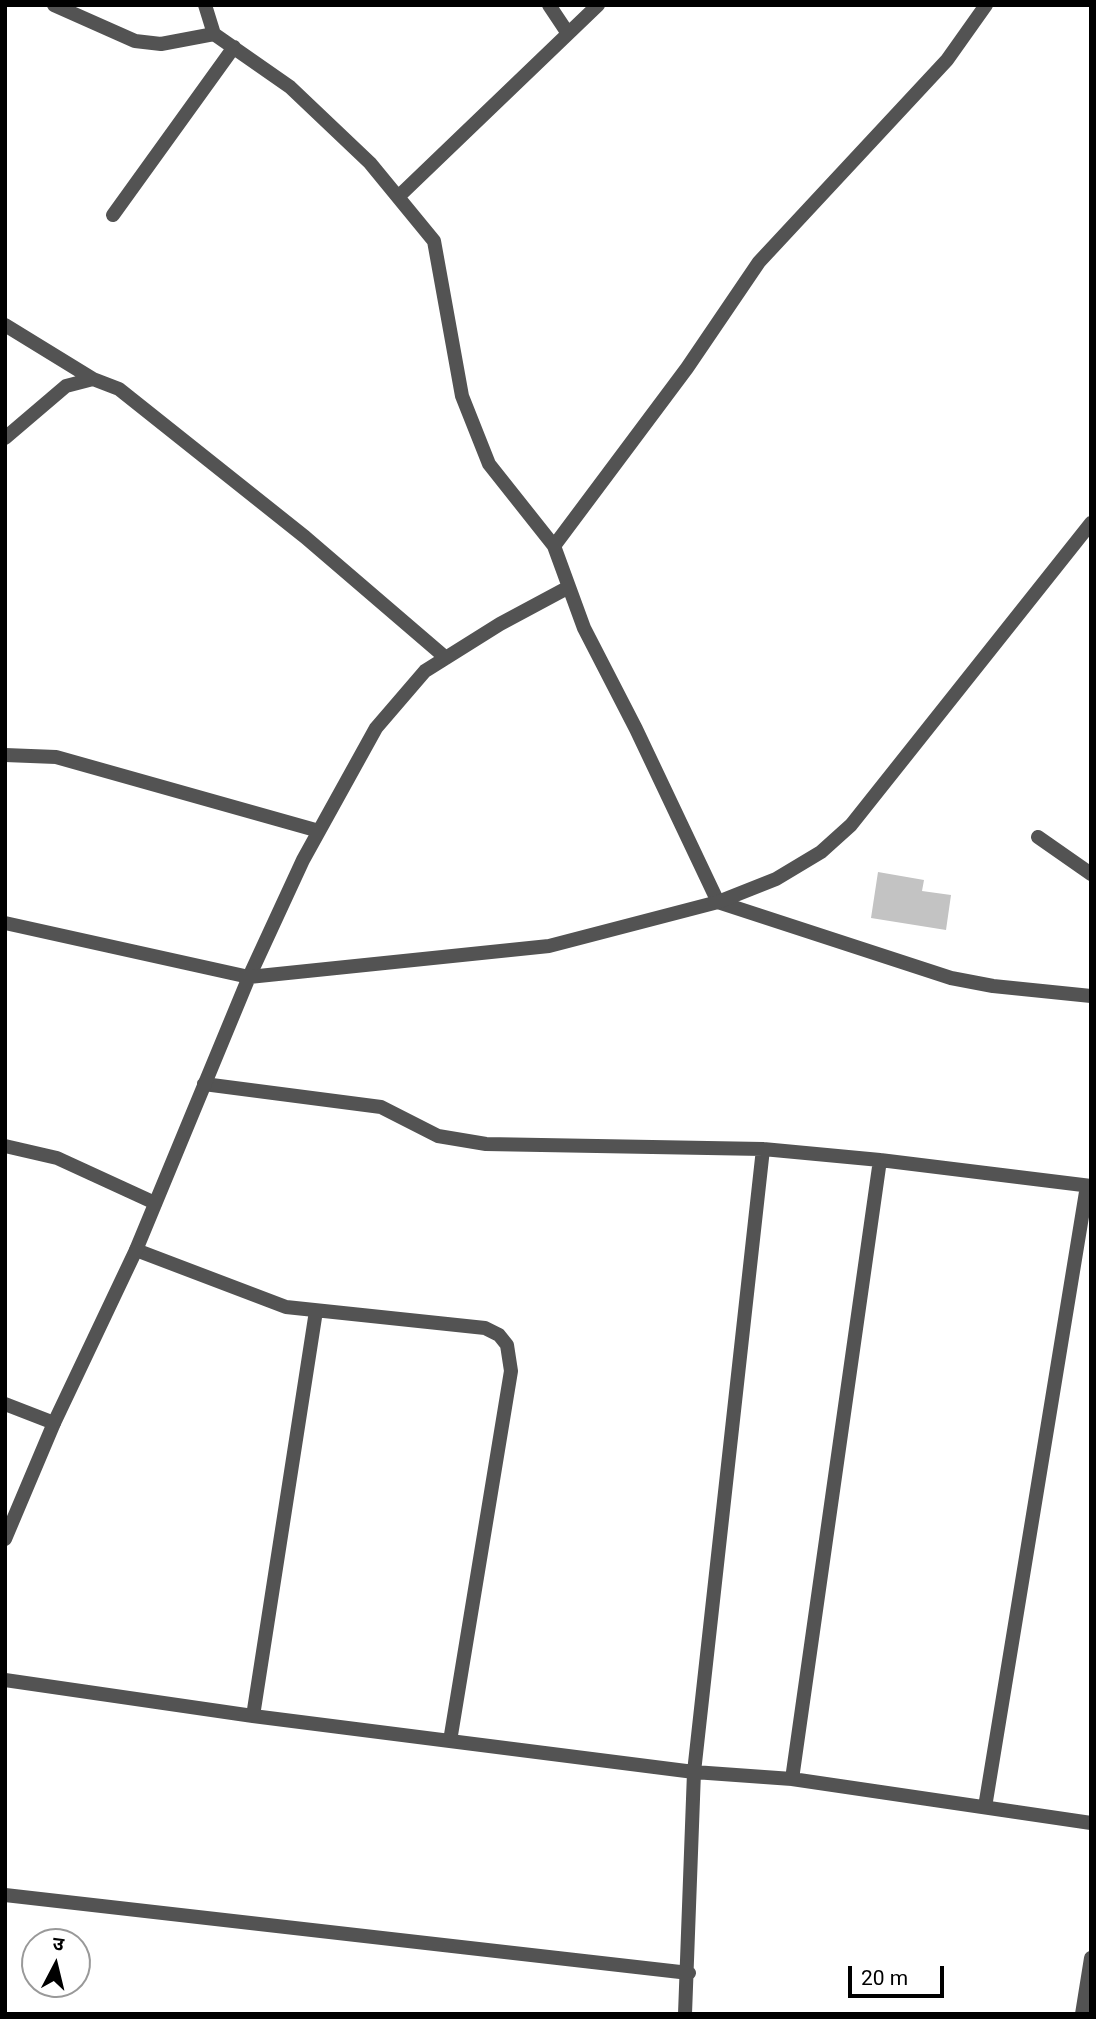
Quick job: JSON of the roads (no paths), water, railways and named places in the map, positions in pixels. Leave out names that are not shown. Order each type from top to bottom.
[{"type":"street","points":[[54,5],[135,41],[161,44],[214,34]]},
{"type":"street","points":[[205,5],[214,34],[290,87],[370,163],[434,241],[462,396],[489,464],[554,546],[584,628],[636,729],[718,902],[951,978],[993,986],[1091,996]]},
{"type":"street","points":[[548,5],[567,32]]},
{"type":"street","points":[[398,197],[598,5]]},
{"type":"street","points":[[554,546],[687,368],[759,262],[947,60],[986,5]]},
{"type":"street","points":[[113,215],[234,47]]},
{"type":"street","points":[[5,325],[93,379],[119,389],[305,537],[446,658]]},
{"type":"street","points":[[5,439],[66,386],[93,379]]},
{"type":"street","points":[[5,923],[249,977],[549,946],[718,902],[776,879],[821,852],[851,825],[1091,523]]},
{"type":"street","points":[[5,1539],[54,1423],[136,1250],[249,977],[319,831],[376,729],[425,671],[569,587]]},
{"type":"street","points":[[5,755],[56,757],[319,831]]},
{"type":"street","points":[[1038,837],[1091,874]]},
{"type":"street","points":[[204,1084],[381,1107],[438,1136],[486,1143],[762,1149],[880,1160],[1089,1186],[985,1807]]},
{"type":"street","points":[[5,1146],[57,1158],[155,1203]]},
{"type":"street","points":[[685,2014],[689,1973],[694,1772],[762,1149]]},
{"type":"street","points":[[792,1779],[880,1160]]},
{"type":"street","points":[[136,1250],[248,1295],[286,1307],[485,1328],[499,1335],[507,1345],[511,1371],[450,1741]]},
{"type":"street","points":[[253,1716],[316,1311]]},
{"type":"street","points":[[5,1404],[54,1423]]},
{"type":"street","points":[[5,1680],[253,1716],[694,1772],[792,1779],[1091,1823]]},
{"type":"street","points":[[5,1895],[689,1973]]},
{"type":"street","points":[[1082,2014],[1091,1958]]}]
